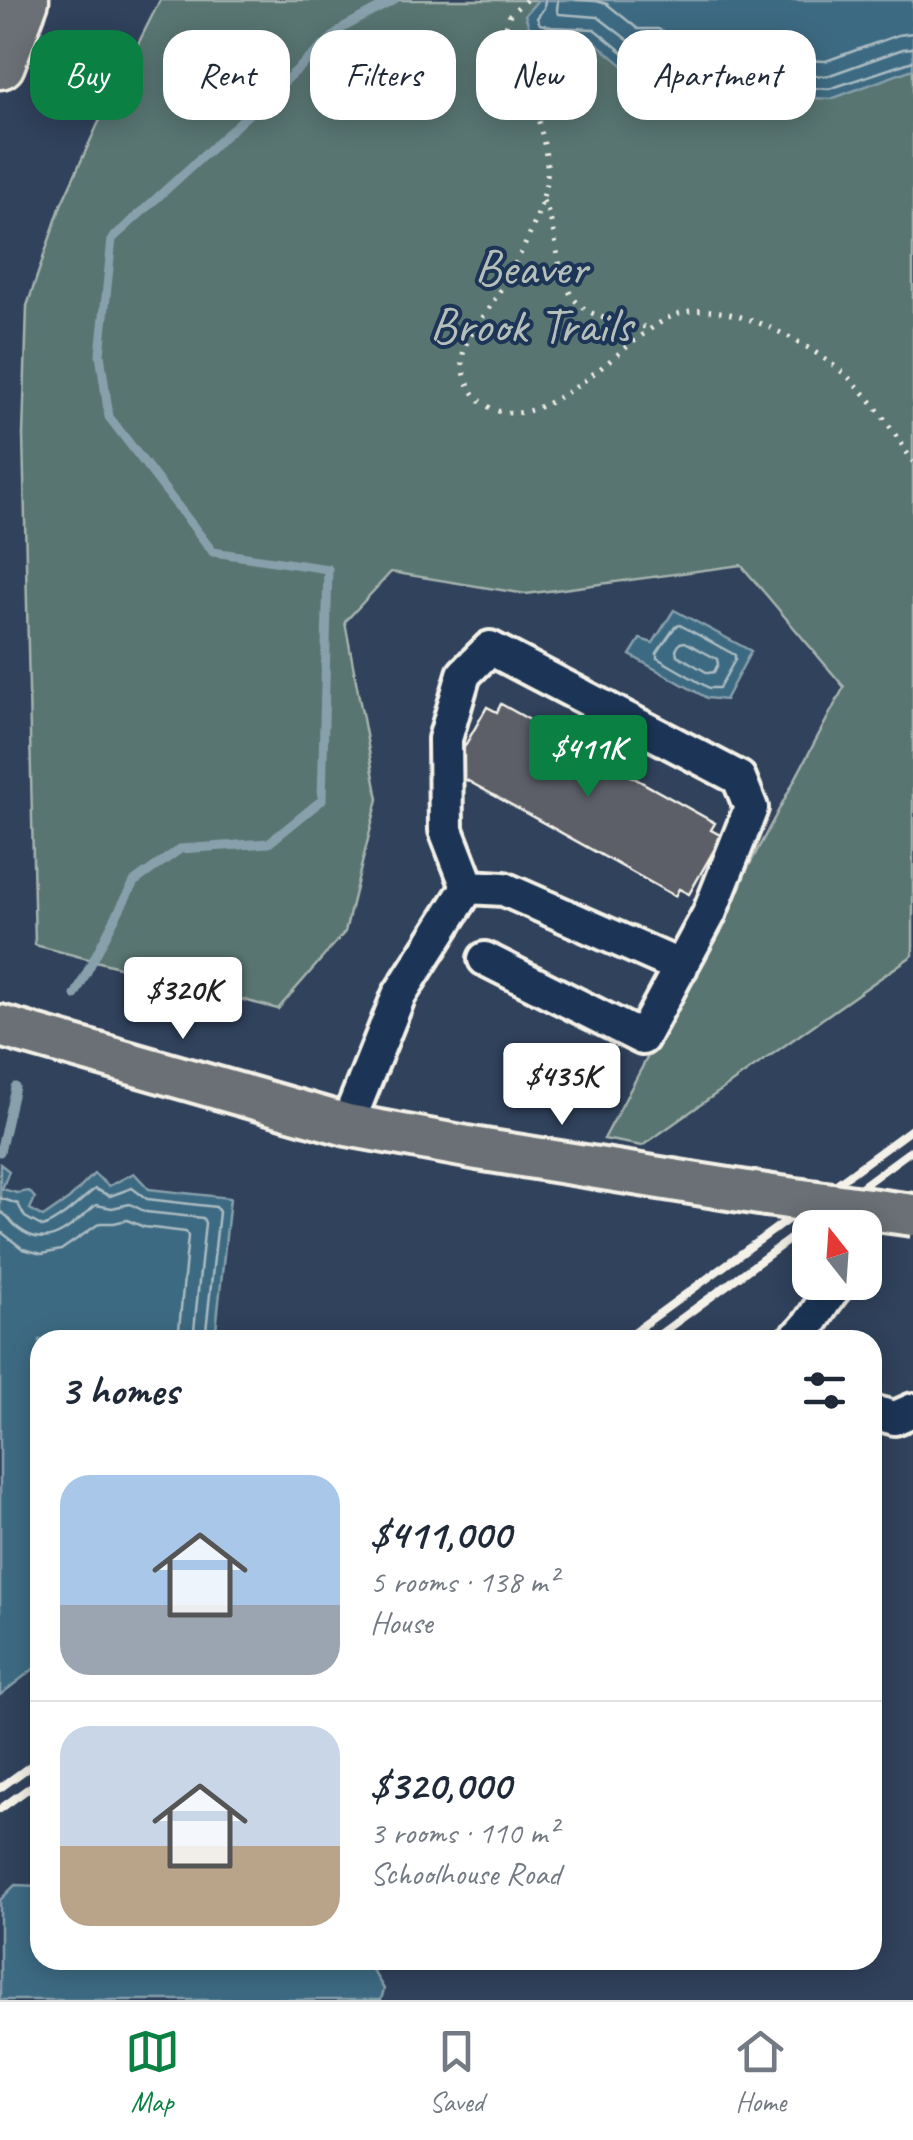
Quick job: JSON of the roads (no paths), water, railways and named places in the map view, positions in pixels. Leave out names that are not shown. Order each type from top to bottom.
[{"type":"highway","points":[[0,64],[24,0]]},
{"type":"main road","points":[[0,1026],[347,1124],[478,1149],[913,1215]]},
{"type":"lane","points":[[468,887],[446,830],[445,739],[464,674],[490,648],[739,778],[751,808],[709,914],[642,1038],[485,960]]},
{"type":"lane","points":[[468,887],[504,888],[680,967]]},
{"type":"lane","points":[[347,1124],[399,995],[468,887]]},
{"type":"lane","points":[[807,1330],[824,1300]]},
{"type":"lane","points":[[882,1415],[895,1418],[913,1410]]},
{"type":"water","points":[[538,0],[913,0],[913,69],[831,99],[816,98],[816,30],[617,30],[617,61],[597,44],[597,30],[530,30],[525,15]]},
{"type":"water","points":[[674,610],[751,651],[725,700],[707,698],[630,655],[640,639],[653,643]]},
{"type":"water","points":[[0,1164],[9,1171],[2,1189],[29,1191],[35,1198],[30,1209],[43,1217],[94,1174],[109,1186],[134,1173],[149,1189],[230,1198],[216,1330],[30,1330],[30,1672],[0,1695]]},
{"type":"water","points":[[15,1885],[30,1886],[30,1970],[372,1970],[384,1989],[381,2000],[0,2000],[0,1900]]},
{"type":"waterway","points":[[75,995],[134,882],[180,849],[269,843],[322,800],[328,569],[213,552],[109,417],[100,354],[112,239],[344,27],[394,0]]},
{"type":"waterway","points":[[0,1152],[15,1087]]},
{"type":"railway","points":[[637,1330],[913,1128]]},
{"type":"railway","points":[[666,1330],[913,1149]]},
{"type":"railway","points":[[0,1788],[30,1766]]},
{"type":"railway","points":[[0,1809],[30,1787]]},
{"type":"park label","name":"Beaver Brook Trails","points":[[531,296]]}]
